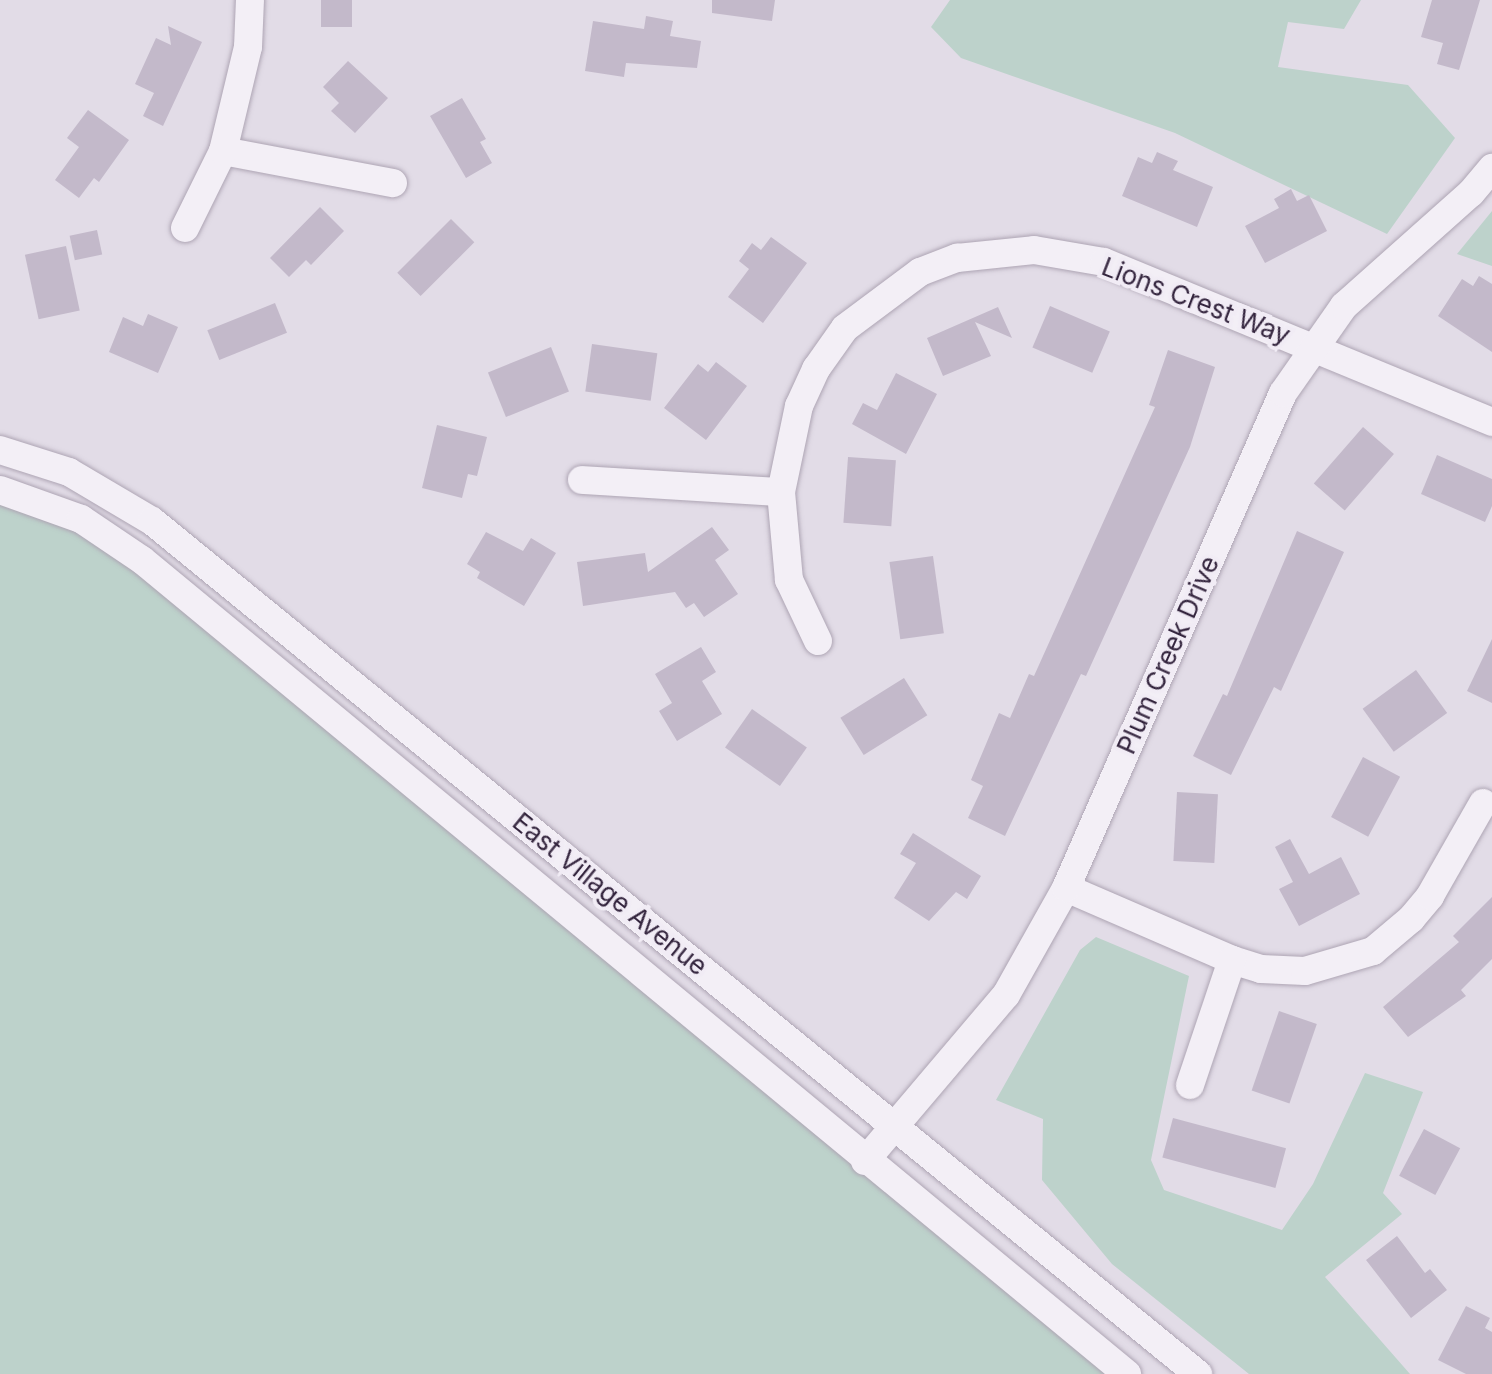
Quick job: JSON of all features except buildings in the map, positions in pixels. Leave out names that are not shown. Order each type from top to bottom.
[{"type":"street","points":[[185,228],[223,151],[248,47],[250,0]]},
{"type":"street","points":[[223,151],[393,183]]},
{"type":"street","name":"Plum Creek Drive","points":[[865,1161],[898,1127],[1006,995],[1066,888],[1283,393],[1344,306],[1471,193],[1492,168]]},
{"type":"street","name":"Lions Crest Way","points":[[818,641],[789,580],[781,492],[799,406],[816,369],[845,328],[920,272],[957,258],[1034,250],[1104,262],[1492,422]]},
{"type":"street","name":"East Village Avenue","points":[[0,450],[69,472],[152,521],[1198,1374]]},
{"type":"street","points":[[582,480],[781,492]]},
{"type":"street","name":"East Village Avenue","points":[[0,490],[81,519],[142,560],[865,1161],[1127,1374]]},
{"type":"street","points":[[1066,888],[1232,960],[1261,969],[1305,971],[1373,951],[1430,896],[1483,803]]},
{"type":"street","points":[[1190,1085],[1232,960]]},
{"type":"green space","points":[[950,0],[1361,0],[1344,29],[1288,22],[1278,67],[1408,85],[1455,138],[1387,234],[1175,133],[961,58],[931,27]]},
{"type":"green space","points":[[1492,211],[1492,266],[1457,254]]},
{"type":"green space","points":[[0,490],[81,519],[1127,1374],[0,1374]]},
{"type":"green space","points":[[1096,937],[1189,976],[1151,1160],[1164,1190],[1282,1230],[1313,1184],[1365,1073],[1423,1092],[1383,1193],[1402,1214],[1325,1277],[1410,1374],[1249,1374],[1112,1264],[1042,1180],[1043,1119],[996,1100],[1080,950]]}]
